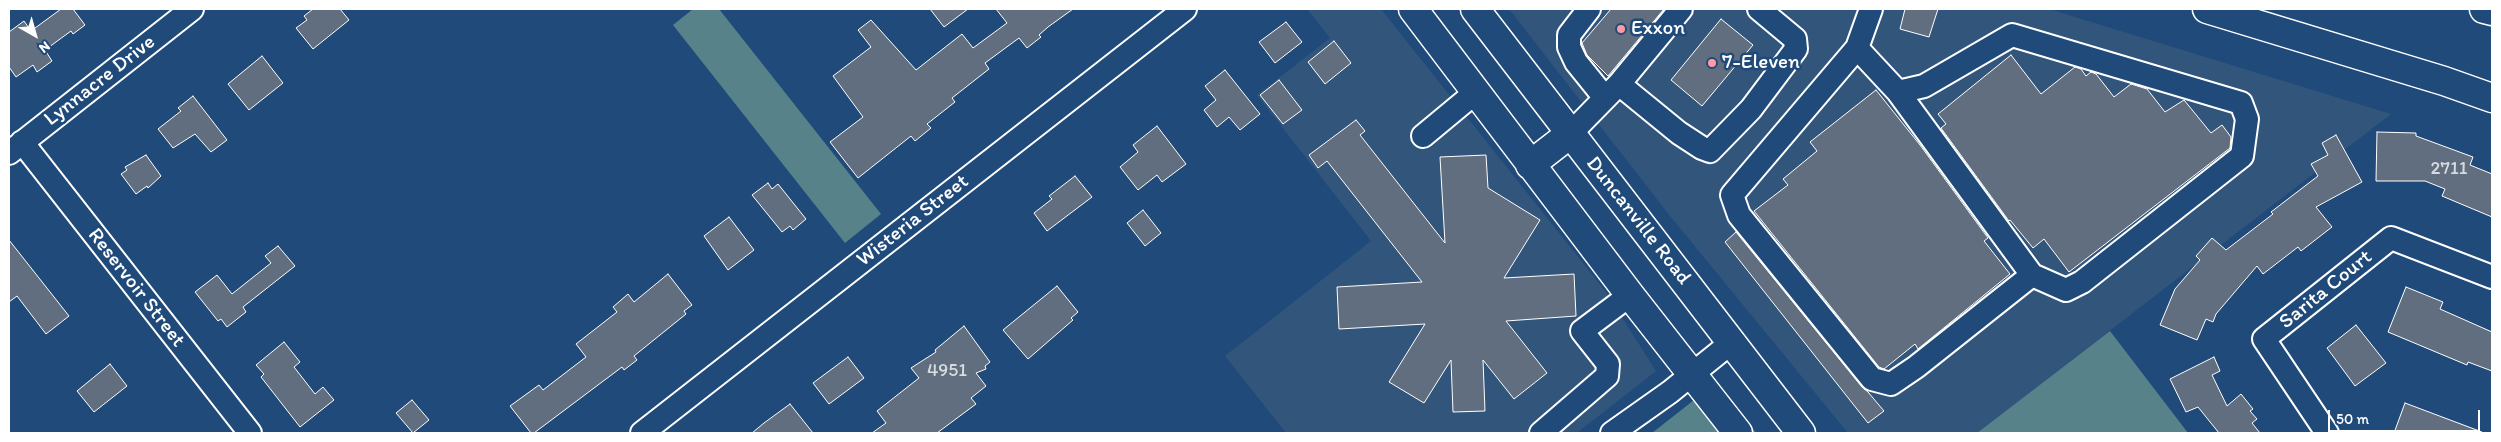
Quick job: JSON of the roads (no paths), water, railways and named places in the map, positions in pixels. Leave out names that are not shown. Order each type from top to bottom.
[{"type":"main road","points":[[1413,9],[1530,165],[1738,433]]},
{"type":"main road","name":"Duncanville Road","points":[[1475,9],[1800,433]]},
{"type":"main road","points":[[2207,9],[2444,81],[2492,98]]},
{"type":"main road","points":[[2484,9],[2492,11]]},
{"type":"main road","points":[[1530,165],[1570,134]]},
{"type":"street","name":"Lynnacre Drive","points":[[15,148],[192,9]]},
{"type":"street","name":"Wisteria Street","points":[[642,433],[1186,9]]},
{"type":"street","points":[[1588,9],[1569,35],[1569,47],[1576,62],[1612,91],[1702,148],[1710,151],[1751,108],[1796,49],[1795,39],[1759,9]]},
{"type":"street","points":[[1570,134],[1612,91],[1681,9]]},
{"type":"street","points":[[1871,9],[1857,48],[1732,195],[1739,215],[1872,379],[1891,384],[1916,367],[2032,275]]},
{"type":"street","points":[[1857,48],[1898,92],[2032,275],[2066,290],[2082,282],[2242,156],[2247,119],[2241,103],[2012,35],[1924,86],[1898,92]]},
{"type":"street","points":[[1423,136],[1476,92]]},
{"type":"street","name":"Reservoir Street","points":[[15,148],[250,433]]},
{"type":"street","name":"Sarita Court","points":[[2327,433],[2264,339],[2391,238],[2492,277]]},
{"type":"street","points":[[1541,433],[1608,376],[1608,364],[1582,331],[1630,295]]},
{"type":"street","points":[[1612,433],[1692,375],[1732,342]]},
{"type":"place","name":"Exxon","points":[[1621,29]]},
{"type":"place","name":"7-Eleven","points":[[1712,63]]}]
